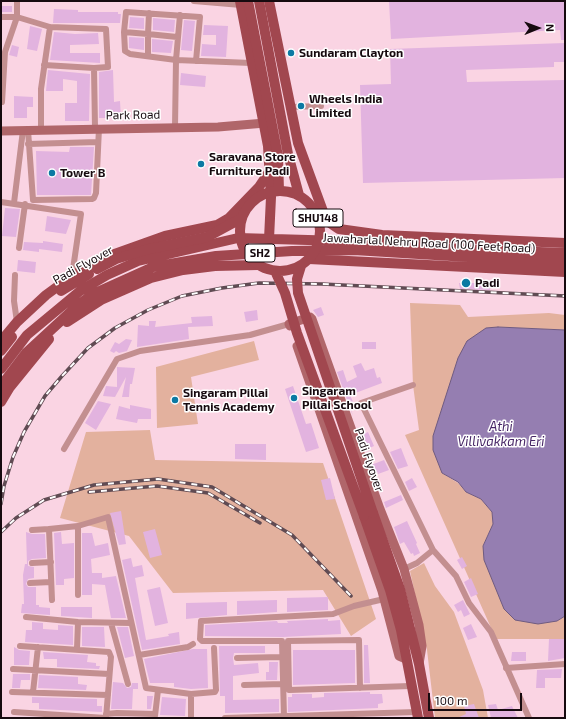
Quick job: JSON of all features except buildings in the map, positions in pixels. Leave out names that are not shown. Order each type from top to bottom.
[{"type":"main road","name":"SHU148","points":[[259,1],[288,154],[299,195],[309,203],[317,214]]},
{"type":"main road","points":[[269,1],[298,143],[324,214],[343,241]]},
{"type":"main road","points":[[243,2],[251,63],[265,123],[268,146],[271,197],[270,239]]},
{"type":"main road","points":[[243,2],[278,156],[279,191]]},
{"type":"main road","points":[[268,146],[298,143]]},
{"type":"main road","points":[[1,342],[17,322],[46,295],[72,276],[109,256],[165,236],[217,225],[229,218],[259,187],[269,172]]},
{"type":"main road","name":"Padi Flyover","points":[[1,352],[39,308],[58,292],[97,269],[116,259],[145,250],[207,237],[242,218],[248,207],[256,199],[267,193],[279,191],[299,195]]},
{"type":"main road","points":[[317,214],[339,229],[382,235],[565,243]]},
{"type":"main road","name":"Padi Flyover","points":[[317,214],[320,233],[315,252],[305,262],[297,279],[298,293],[400,589],[419,664],[429,718]]},
{"type":"main road","points":[[242,218],[240,231],[242,244],[248,256],[258,265],[274,271],[288,271],[305,262],[565,272]]},
{"type":"main road","points":[[190,230],[193,250]]},
{"type":"main road","name":"Jawaharlal Nehru Road (100 Feet Road)","points":[[1,369],[27,335],[80,291],[107,275],[138,261],[193,250],[238,238],[343,241],[459,249],[565,253]]},
{"type":"main road","name":"Jawaharlal Nehru Road (100 Feet Road)","points":[[1,386],[26,353],[77,306],[93,294],[153,267],[216,256],[292,251],[354,250],[565,264]]},
{"type":"main road","points":[[1,402],[10,387],[44,344],[70,319],[101,300],[151,278],[183,270],[214,266],[258,265]]},
{"type":"main road","name":"Padi Flyover","points":[[274,271],[285,293],[297,333],[390,590],[404,647],[410,686],[417,715]]},
{"type":"street","points":[[2,102],[5,52],[16,17],[17,1]]},
{"type":"street","points":[[194,1],[243,2]]},
{"type":"street","points":[[196,61],[200,17],[126,12],[124,32],[125,51],[130,54],[176,60],[196,61],[251,63]]},
{"type":"street","points":[[148,56],[149,13]]},
{"type":"street","points":[[175,127],[177,37],[180,15]]},
{"type":"street","points":[[1,17],[16,17],[50,27],[106,29],[108,67],[94,68],[44,65]]},
{"type":"street","points":[[41,129],[44,65],[50,27]]},
{"type":"street","points":[[124,32],[177,37]]},
{"type":"street","points":[[25,130],[28,144],[33,200],[94,198],[96,194],[98,142],[94,68]]},
{"type":"street","points":[[291,107],[321,106]]},
{"type":"street","name":"Park Road","points":[[1,130],[218,127],[265,123]]},
{"type":"street","points":[[14,203],[25,130]]},
{"type":"street","points":[[28,144],[98,142]]},
{"type":"street","points":[[1,202],[25,204],[81,214],[72,276]]},
{"type":"street","points":[[19,248],[25,204]]},
{"type":"street","points":[[15,275],[14,301],[17,322]]},
{"type":"street","points":[[64,449],[117,359],[140,351],[250,335],[310,317],[380,509],[404,569],[419,625],[422,646],[419,664]]},
{"type":"street","points":[[289,324],[384,599],[399,656],[406,659]]},
{"type":"street","points":[[413,386],[361,403],[432,550],[456,576],[469,603],[491,632],[529,718]]},
{"type":"street","points":[[32,530],[78,526],[108,517],[146,688],[191,694],[216,691],[214,648]]},
{"type":"street","points":[[78,526],[78,595]]},
{"type":"street","points":[[49,528],[52,600]]},
{"type":"street","points":[[404,569],[417,563],[432,550]]},
{"type":"street","points":[[32,563],[50,562]]},
{"type":"street","points":[[30,583],[51,582]]},
{"type":"street","points":[[284,717],[282,641],[202,641],[200,639],[201,622],[333,614],[354,606],[384,599]]},
{"type":"street","points":[[26,617],[78,622],[131,624]]},
{"type":"street","points":[[77,649],[78,622]]},
{"type":"street","points":[[111,623],[128,684]]},
{"type":"street","points":[[360,688],[359,640],[288,641],[289,690],[360,688],[410,686]]},
{"type":"street","points":[[139,655],[188,647],[193,644]]},
{"type":"street","points":[[20,646],[109,652],[111,657],[106,717]]},
{"type":"street","points":[[33,692],[34,668],[38,647]]},
{"type":"street","points":[[237,658],[282,657]]},
{"type":"street","points":[[506,668],[565,664]]},
{"type":"street","points":[[13,669],[34,668],[110,674]]},
{"type":"street","points":[[244,684],[283,684]]},
{"type":"street","points":[[14,712],[106,717],[117,713],[155,716],[158,690]]},
{"type":"street","points":[[12,692],[108,695]]},
{"type":"street","points":[[191,694],[191,718]]},
{"type":"street","points":[[225,718],[417,715]]},
{"type":"shaded area","points":[[410,303],[460,305],[468,317],[549,313],[565,315],[565,330],[498,327],[442,473],[458,483],[466,492],[481,499],[492,512],[493,524],[483,546],[557,621],[565,616],[565,639],[496,639],[405,435],[419,430],[413,385]]},
{"type":"shaded area","name":"Singaram Pillai Tennis Academy","points":[[254,341],[259,360],[191,377],[198,424],[157,428],[156,367]]},
{"type":"shaded area","points":[[150,430],[155,460],[323,463],[376,619],[351,636],[323,590],[173,593],[129,536],[60,518],[86,432]]},
{"type":"shaded area","points":[[424,563],[435,586],[454,612],[483,690],[488,718],[435,718],[427,650],[410,571]]},
{"type":"water","name":"Athi Villivakkam Eri","points":[[498,327],[565,330],[565,616],[557,621],[538,624],[515,620],[504,609],[484,560],[483,546],[493,524],[492,512],[481,499],[466,492],[458,482],[442,473],[433,450],[433,436],[458,358],[467,341],[486,328]]},
{"type":"railway","points":[[1,504],[4,486],[13,457],[24,432],[45,396],[62,376],[88,348],[115,328],[148,310],[182,296],[222,288],[259,283],[322,284],[565,296]]},
{"type":"railway","points":[[1,532],[16,518],[44,500],[94,485],[158,479],[212,487],[292,535],[351,596]]},
{"type":"railway","points":[[89,492],[157,486],[208,493],[260,523]]},
{"type":"place","name":"Sundaram Clayton","points":[[291,53]]},
{"type":"place","name":"Wheels India Limited","points":[[301,106]]},
{"type":"place","name":"Saravana Store Furniture Padi","points":[[201,164]]},
{"type":"place","name":"Tower B","points":[[52,173]]},
{"type":"place","name":"Padi","points":[[466,283]]},
{"type":"place","name":"Singaram Pillai School","points":[[294,398]]},
{"type":"place","name":"Singaram Pillai Tennis Academy","points":[[175,400]]}]
